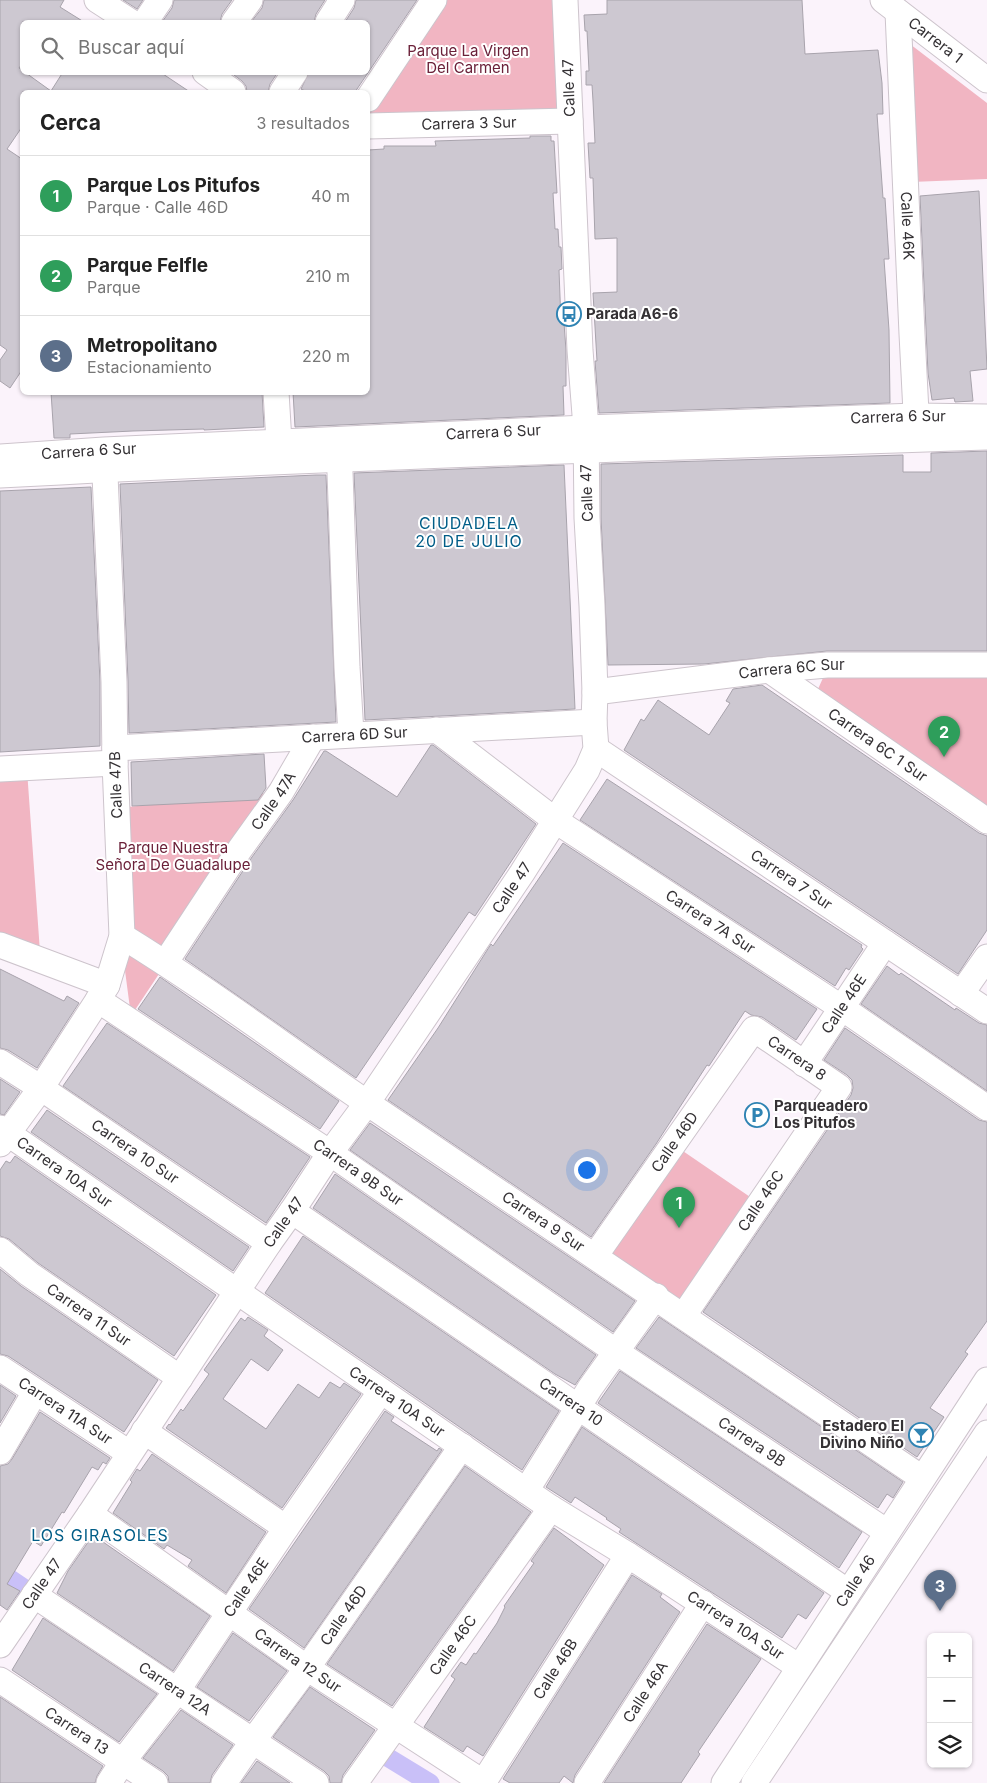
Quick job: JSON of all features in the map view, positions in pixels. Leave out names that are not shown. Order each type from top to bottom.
[{"type":"street","points":[[97,0],[128,20]]},
{"type":"street","points":[[146,20],[160,0]]},
{"type":"street","points":[[235,20],[250,0]]},
{"type":"street","points":[[329,20],[342,0]]},
{"type":"street","points":[[370,96],[434,0]]},
{"type":"street","name":"Calle 47","points":[[0,1645],[90,1514],[330,1153],[368,1103],[556,821],[587,770],[596,749],[594,722],[596,692],[586,439],[580,350],[565,0]]},
{"type":"street","name":"Carrera 1","points":[[891,6],[987,80]]},
{"type":"street","name":"Calle 46K","points":[[891,6],[917,428]]},
{"type":"street","points":[[209,75],[230,90]]},
{"type":"street","points":[[283,90],[293,75]]},
{"type":"street","name":"Carrera 3 Sur","points":[[370,126],[570,121]]},
{"type":"street","points":[[276,395],[279,442]]},
{"type":"street","name":"Carrera 6 Sur","points":[[0,457],[104,460],[586,439],[917,428],[987,417]]},
{"type":"street","name":"Carrera 6 Sur","points":[[917,428],[987,437]]},
{"type":"street","name":"Carrera 6 Sur","points":[[0,476],[104,460],[279,442],[339,450]]},
{"type":"street","points":[[339,450],[351,734]]},
{"type":"street","name":"Calle 47B","points":[[3,1135],[41,1088],[103,993],[122,936],[115,755],[114,672],[104,460]]},
{"type":"street","name":"Carrera 6C Sur","points":[[596,692],[769,670],[827,665],[987,665]]},
{"type":"street","name":"Carrera 6C 1 Sur","points":[[769,670],[987,821]]},
{"type":"street","name":"Carrera 6D Sur","points":[[0,769],[115,755],[313,737],[594,722]]},
{"type":"street","name":"Carrera 7A Sur","points":[[438,730],[556,821],[842,1008],[987,1108]]},
{"type":"street","name":"Calle 47A","points":[[165,963],[240,849],[282,792],[313,737]]},
{"type":"street","name":"Carrera 7 Sur","points":[[596,749],[987,1011]]},
{"type":"street","name":"Carrera 9 Sur","points":[[122,936],[165,963],[368,1103],[656,1296],[922,1478]]},
{"type":"street","name":"Calle 46E","points":[[804,1064],[885,943]]},
{"type":"street","name":"Carrera 9B Sur","points":[[0,945],[103,993],[615,1351]]},
{"type":"street","points":[[962,994],[987,957]]},
{"type":"street","name":"Carrera 8","points":[[754,1029],[839,1087]]},
{"type":"street","name":"Calle 46D","points":[[595,1256],[754,1029]]},
{"type":"street","name":"Carrera 10 Sur","points":[[0,1062],[269,1243]]},
{"type":"street","name":"Calle 46C","points":[[684,1316],[839,1087]]},
{"type":"street","name":"Carrera 10A Sur","points":[[3,1135],[237,1291],[551,1508],[703,1603],[799,1667]]},
{"type":"street","name":"Carrera 10","points":[[292,1211],[848,1592]]},
{"type":"street","name":"Carrera 11 Sur","points":[[0,1250],[29,1274],[180,1378]]},
{"type":"street","points":[[526,1491],[615,1351],[656,1296]]},
{"type":"street","name":"Carrera 9B","points":[[615,1351],[887,1532]]},
{"type":"street","name":"Carrera 11A Sur","points":[[0,1368],[129,1453]]},
{"type":"street","name":"Calle 46","points":[[724,1783],[987,1380]]},
{"type":"street","name":"Calle 46E","points":[[109,1783],[123,1761],[177,1692],[286,1528],[382,1391]]},
{"type":"street","points":[[0,1452],[35,1392]]},
{"type":"street","points":[[144,1431],[286,1528]]},
{"type":"street","name":"Calle 46","points":[[754,1783],[987,1433]]},
{"type":"street","name":"Calle 46D","points":[[224,1783],[462,1446]]},
{"type":"street","name":"Calle 46C","points":[[366,1780],[396,1726],[551,1508]]},
{"type":"street","name":"Carrera 12 Sur","points":[[90,1514],[307,1668],[483,1783]]},
{"type":"street","name":"Calle 46B","points":[[483,1783],[628,1555]]},
{"type":"street","name":"Carrera 12A","points":[[34,1595],[316,1783]]},
{"type":"street","name":"Calle 46A","points":[[587,1783],[703,1603]]},
{"type":"street","name":"Carrera 13","points":[[0,1680],[155,1783]]},
{"type":"green space","name":"Parque La Virgen Del Carmen","points":[[433,0],[562,0],[565,117],[370,122],[370,96]]},
{"type":"green space","points":[[906,41],[987,103],[987,179],[911,182]]},
{"type":"green space","points":[[987,668],[987,815],[814,698],[827,669]]},
{"type":"green space","points":[[27,770],[40,952],[0,938],[0,771]]},
{"type":"green space","name":"Parque Nuestra Señora De Guadalupe","points":[[280,792],[131,1016],[124,963],[117,808]]},
{"type":"green space","points":[[677,1147],[756,1201],[683,1309],[602,1254]]},
{"type":"building","points":[[0,0],[64,0],[60,7],[81,20],[20,20],[20,75],[29,75],[50,90],[20,90],[20,130],[7,149],[20,158],[20,373],[10,388],[0,381],[0,360],[7,350],[0,345]]},
{"type":"building","points":[[123,0],[143,0],[137,9]]},
{"type":"building","points":[[174,0],[232,0],[222,14],[220,20],[163,20],[172,8]]},
{"type":"building","points":[[264,0],[325,0],[314,20],[253,20],[262,8]]},
{"type":"building","points":[[356,0],[417,0],[370,70],[370,20],[346,20],[354,8]]},
{"type":"building","points":[[607,0],[802,0],[805,54],[878,50],[883,114],[877,114],[889,259],[884,259],[889,330],[890,403],[599,413],[593,293],[617,292],[617,238],[595,239],[593,178],[590,178],[588,143],[595,143],[593,101],[592,85],[586,85],[586,71],[589,71],[587,31],[585,31],[584,15],[607,14]]},
{"type":"building","points":[[61,75],[164,75],[187,90],[52,90]]},
{"type":"building","points":[[234,75],[276,75],[268,90],[247,90],[242,81]]},
{"type":"building","points":[[308,75],[366,75],[356,90],[301,89]]},
{"type":"building","points":[[530,136],[551,136],[551,141],[554,141],[557,193],[553,193],[555,229],[558,229],[559,247],[561,247],[562,269],[559,270],[561,323],[564,323],[566,350],[566,386],[563,386],[564,415],[295,427],[293,395],[370,395],[370,150],[384,149],[384,146],[436,146],[435,141],[530,138]]},
{"type":"building","points":[[979,191],[987,369],[970,371],[973,401],[955,402],[954,398],[932,400],[928,373],[920,196]]},
{"type":"building","points":[[51,395],[262,395],[264,427],[70,434],[70,438],[54,438]]},
{"type":"building","points":[[987,451],[987,651],[827,651],[704,664],[608,665],[601,518],[601,464],[903,455],[903,472],[931,472],[931,453]]},
{"type":"building","points":[[564,465],[575,709],[365,720],[354,473]]},
{"type":"building","points":[[326,475],[336,722],[129,733],[120,484]]},
{"type":"building","points":[[91,487],[100,682],[100,746],[0,752],[0,491]]},
{"type":"building","points":[[762,685],[979,833],[987,836],[987,930],[958,974],[624,750],[641,719],[644,721],[658,700],[709,735],[730,703],[726,701],[733,689]]},
{"type":"building","points":[[431,745],[536,824],[475,916],[469,912],[356,1078],[185,959],[324,751],[397,797]]},
{"type":"building","points":[[264,754],[266,788],[258,800],[132,806],[131,762]]},
{"type":"building","points":[[607,779],[862,945],[863,949],[849,970],[846,968],[835,986],[580,820]]},
{"type":"building","points":[[563,843],[817,1009],[796,1040],[762,1017],[751,1015],[745,1011],[591,1237],[388,1100],[438,1028],[491,944],[493,946]]},
{"type":"building","points":[[887,966],[899,975],[901,973],[955,1010],[956,1008],[979,1023],[987,1025],[987,1091],[861,1004]]},
{"type":"building","points":[[0,969],[64,1001],[67,996],[79,1003],[37,1068],[8,1050],[0,1048]]},
{"type":"building","points":[[160,977],[339,1101],[320,1129],[138,1009]]},
{"type":"building","points":[[107,1023],[310,1157],[266,1223],[63,1086]]},
{"type":"building","points":[[845,1028],[979,1120],[987,1122],[987,1321],[965,1352],[968,1354],[930,1408],[944,1417],[917,1457],[703,1312],[851,1095],[853,1088],[852,1080],[824,1060]]},
{"type":"building","points":[[0,1079],[20,1092],[4,1115],[0,1114]]},
{"type":"building","points":[[47,1110],[249,1247],[233,1271],[31,1132]]},
{"type":"building","points":[[370,1123],[635,1301],[613,1332],[350,1150]]},
{"type":"building","points":[[15,1156],[216,1295],[174,1356],[38,1263],[9,1239],[0,1236],[0,1170],[6,1161],[10,1163]]},
{"type":"building","points":[[335,1174],[596,1355],[575,1385],[555,1374],[313,1208]]},
{"type":"building","points":[[303,1236],[559,1411],[522,1470],[265,1293]]},
{"type":"building","points":[[0,1269],[21,1286],[158,1380],[124,1432],[8,1356],[0,1354]]},
{"type":"building","points":[[248,1317],[268,1330],[264,1336],[283,1350],[268,1371],[251,1359],[223,1399],[266,1429],[298,1384],[319,1398],[330,1382],[340,1388],[344,1383],[361,1394],[282,1508],[166,1428],[181,1409],[183,1411],[209,1374],[204,1370],[241,1318],[245,1321]]},
{"type":"building","points":[[659,1317],[903,1482],[893,1498],[887,1494],[878,1508],[636,1348]]},
{"type":"building","points":[[620,1371],[862,1532],[839,1568],[598,1403]]},
{"type":"building","points":[[0,1385],[16,1396],[0,1423]]},
{"type":"building","points":[[385,1411],[394,1417],[391,1421],[437,1451],[439,1448],[442,1450],[304,1648],[249,1609]]},
{"type":"building","points":[[40,1412],[110,1458],[106,1464],[103,1462],[98,1470],[92,1467],[41,1546],[33,1541],[7,1584],[20,1591],[7,1610],[0,1605],[0,1466],[8,1464],[12,1459]]},
{"type":"building","points":[[582,1427],[824,1593],[806,1619],[798,1614],[782,1638],[619,1532],[621,1529],[575,1497],[571,1503],[546,1487]]},
{"type":"building","points":[[152,1454],[266,1532],[226,1593],[188,1566],[192,1560],[167,1545],[164,1549],[113,1513],[132,1482],[130,1480],[137,1469],[140,1471]]},
{"type":"building","points":[[465,1466],[531,1512],[392,1706],[327,1664]]},
{"type":"building","points":[[554,1528],[604,1565],[483,1756],[467,1746],[463,1752],[424,1727],[455,1679],[451,1676],[461,1662],[466,1665],[474,1653],[476,1654],[497,1623],[504,1606],[534,1563],[531,1561]]},
{"type":"building","points":[[93,1535],[210,1616],[173,1671],[57,1593],[68,1571]]},
{"type":"building","points":[[632,1575],[662,1594],[660,1597],[680,1612],[575,1775],[573,1783],[564,1776],[559,1783],[510,1783],[503,1779]]},
{"type":"building","points":[[43,1618],[157,1694],[119,1742],[12,1670]]},
{"type":"building","points":[[707,1624],[761,1659],[698,1752],[700,1754],[681,1783],[604,1783]]},
{"type":"building","points":[[233,1633],[287,1671],[249,1721],[197,1687]]},
{"type":"building","points":[[310,1687],[375,1730],[343,1775],[341,1783],[330,1783],[329,1776],[324,1771],[273,1737]]},
{"type":"building","points":[[0,1697],[103,1766],[95,1783],[0,1783]]},
{"type":"building","points":[[181,1710],[233,1745],[212,1775],[210,1783],[169,1783],[168,1776],[163,1771],[143,1758]]},
{"type":"building","points":[[257,1761],[290,1783],[241,1783]]},
{"type":"waterway","points":[[0,1572],[34,1595]]},
{"type":"waterway","points":[[379,1752],[430,1783]]},
{"type":"place","name":"Parada A6-6","points":[[569,314]]},
{"type":"place","name":"Parque Felfle","points":[[944,757]]},
{"type":"place","name":"Parqueadero Los Pitufos","points":[[757,1115]]},
{"type":"place","name":"Parque Los Pitufos","points":[[679,1228]]},
{"type":"place","name":"Estadero El Divino Niño","points":[[921,1435]]},
{"type":"place","name":"Metropolitano","points":[[940,1611]]},
{"type":"district","name":"CIUDADELA 20 DE JULIO","points":[[469,532]]},
{"type":"district","name":"LOS GIRASOLES","points":[[100,1535]]}]
